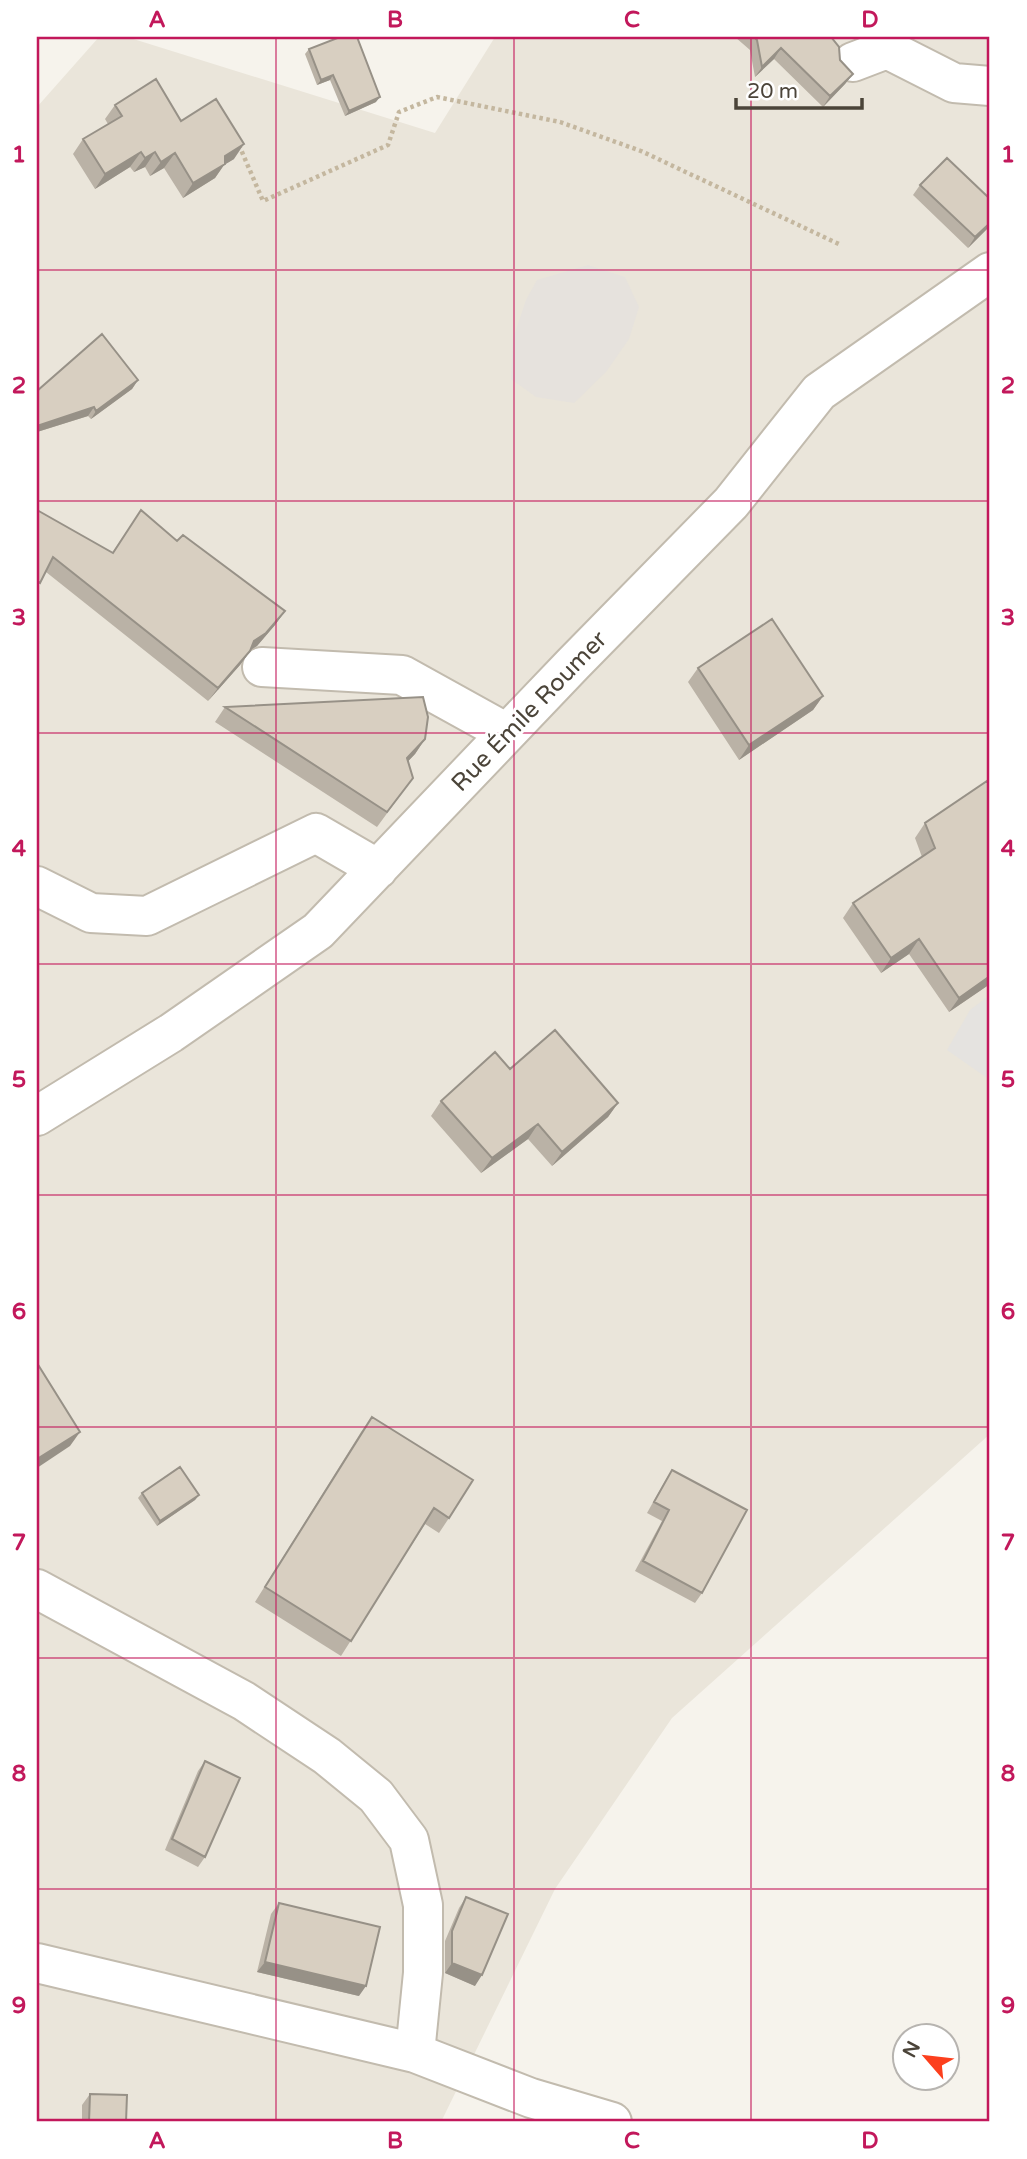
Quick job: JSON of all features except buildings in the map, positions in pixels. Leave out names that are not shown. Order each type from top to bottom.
[{"type":"street","points":[[853,62],[887,48],[954,83],[990,86]]},
{"type":"street","name":"Rue Émile Roumer","points":[[37,1116],[172,1033],[318,932],[731,503],[819,391],[990,272]]},
{"type":"street","points":[[262,667],[402,675],[507,733]]},
{"type":"street","points":[[37,886],[91,913],[147,916],[316,833],[378,869]]},
{"type":"street","points":[[41,1600],[244,1701],[327,1756],[376,1796],[409,1840],[424,1905],[423,1973],[415,2053]]},
{"type":"street","points":[[37,1963],[415,2053],[531,2098],[612,2122]]},
{"type":"path","points":[[237,140],[263,201],[388,145],[399,112],[437,97],[560,122],[641,151],[841,245]]},
{"type":"shaded area","points":[[99,37],[127,37],[435,133],[495,37],[990,37],[990,1434],[672,1718],[555,1889],[441,2122],[37,2122],[37,107]]},
{"type":"shaded area","points":[[588,265],[625,277],[639,307],[629,339],[606,372],[574,403],[536,397],[511,379],[513,339],[526,300],[537,280]]},
{"type":"shaded area","points":[[990,995],[990,1080],[947,1050],[970,1010]]}]
